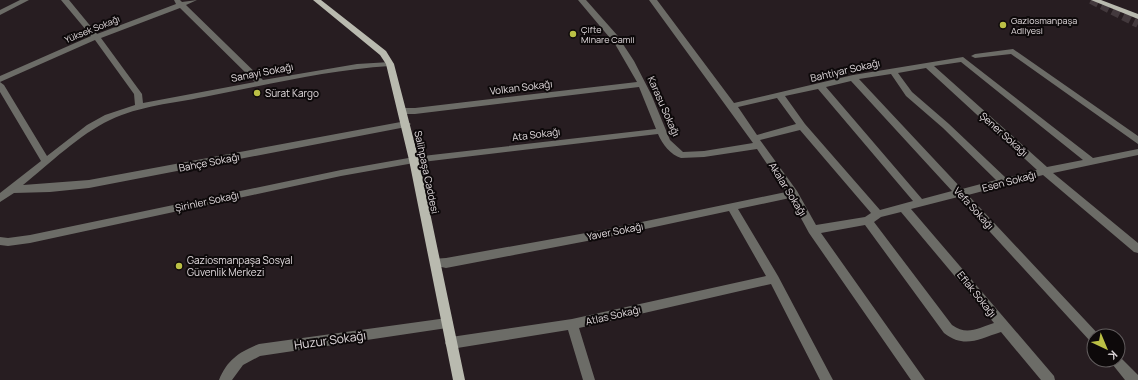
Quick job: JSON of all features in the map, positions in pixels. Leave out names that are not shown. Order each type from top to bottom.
[{"type":"main road","name":"Salihpaşa Caddesi","points":[[317,0],[382,52],[390,64],[414,160],[459,380]]},
{"type":"main road","points":[[1095,0],[1138,17]]},
{"type":"street","points":[[0,13],[25,0]]},
{"type":"street","points":[[65,0],[96,37],[138,94],[139,107]]},
{"type":"street","name":"Yüksek Sokağı","points":[[0,79],[178,2],[193,0]]},
{"type":"street","name":"Karasu Sokağı","points":[[582,0],[615,38],[642,84],[666,142],[681,155],[704,154],[757,142],[802,126]]},
{"type":"street","name":"Akalar Sokağı","points":[[653,0],[732,106],[793,194],[813,230],[920,380]]},
{"type":"street","points":[[178,2],[261,83]]},
{"type":"street","points":[[0,4],[10,8]]},
{"type":"street","points":[[975,56],[1013,51],[1138,141]]},
{"type":"street","name":"Bahtiyar Sokağı","points":[[732,106],[893,70],[963,59],[1092,162]]},
{"type":"street","name":"Sanayi Sokağı","points":[[0,198],[90,127],[108,117],[139,107],[261,83],[357,66],[390,64]]},
{"type":"street","name":"Şener Sokağı","points":[[927,64],[1044,171],[1138,249]]},
{"type":"street","points":[[893,70],[909,94],[946,126],[1004,182]]},
{"type":"street","name":"Vefa Sokağı","points":[[854,78],[1086,328]]},
{"type":"street","name":"Volkan Sokağı","points":[[402,111],[416,111],[642,84]]},
{"type":"street","points":[[0,85],[46,162]]},
{"type":"street","points":[[820,87],[920,203]]},
{"type":"street","points":[[780,96],[802,126],[878,214]]},
{"type":"street","name":"Bahçe Sokağı","points":[[12,189],[50,188],[89,184],[406,124]]},
{"type":"street","name":"Ata Sokağı","points":[[414,160],[662,131]]},
{"type":"street","name":"Esen Sokağı","points":[[813,230],[868,221],[878,214],[960,194],[1044,171],[1138,152]]},
{"type":"street","name":"Şirinler Sokağı","points":[[0,241],[8,242],[30,239],[341,173],[414,160]]},
{"type":"street","name":"Yaver Sokağı","points":[[436,262],[446,263],[469,259],[732,208],[793,194]]},
{"type":"street","points":[[732,208],[774,279],[827,380]]},
{"type":"street","name":"Eflak Sokağı","points":[[904,208],[1048,380]]},
{"type":"street","points":[[868,221],[948,329],[957,336],[968,337],[1003,326]]},
{"type":"street","name":"Atlas Sokağı","points":[[451,343],[572,324],[774,279]]},
{"type":"street","name":"Huzur Sokağı","points":[[225,380],[232,367],[241,357],[259,350],[448,323]]},
{"type":"street","points":[[572,324],[589,380]]},
{"type":"street","points":[[1123,368],[1134,380]]},
{"type":"tunnel","points":[[1091,0],[1138,24]]},
{"type":"place","name":"Gaziosmanpaşa Adliyesi","points":[[1003,25]]},
{"type":"place","name":"Çifte Minare Camii","points":[[573,34]]},
{"type":"place","name":"Sürat Kargo","points":[[257,93]]},
{"type":"place","name":"Gaziosmanpaşa Sosyal Güvenlik Merkezi","points":[[179,266]]}]
